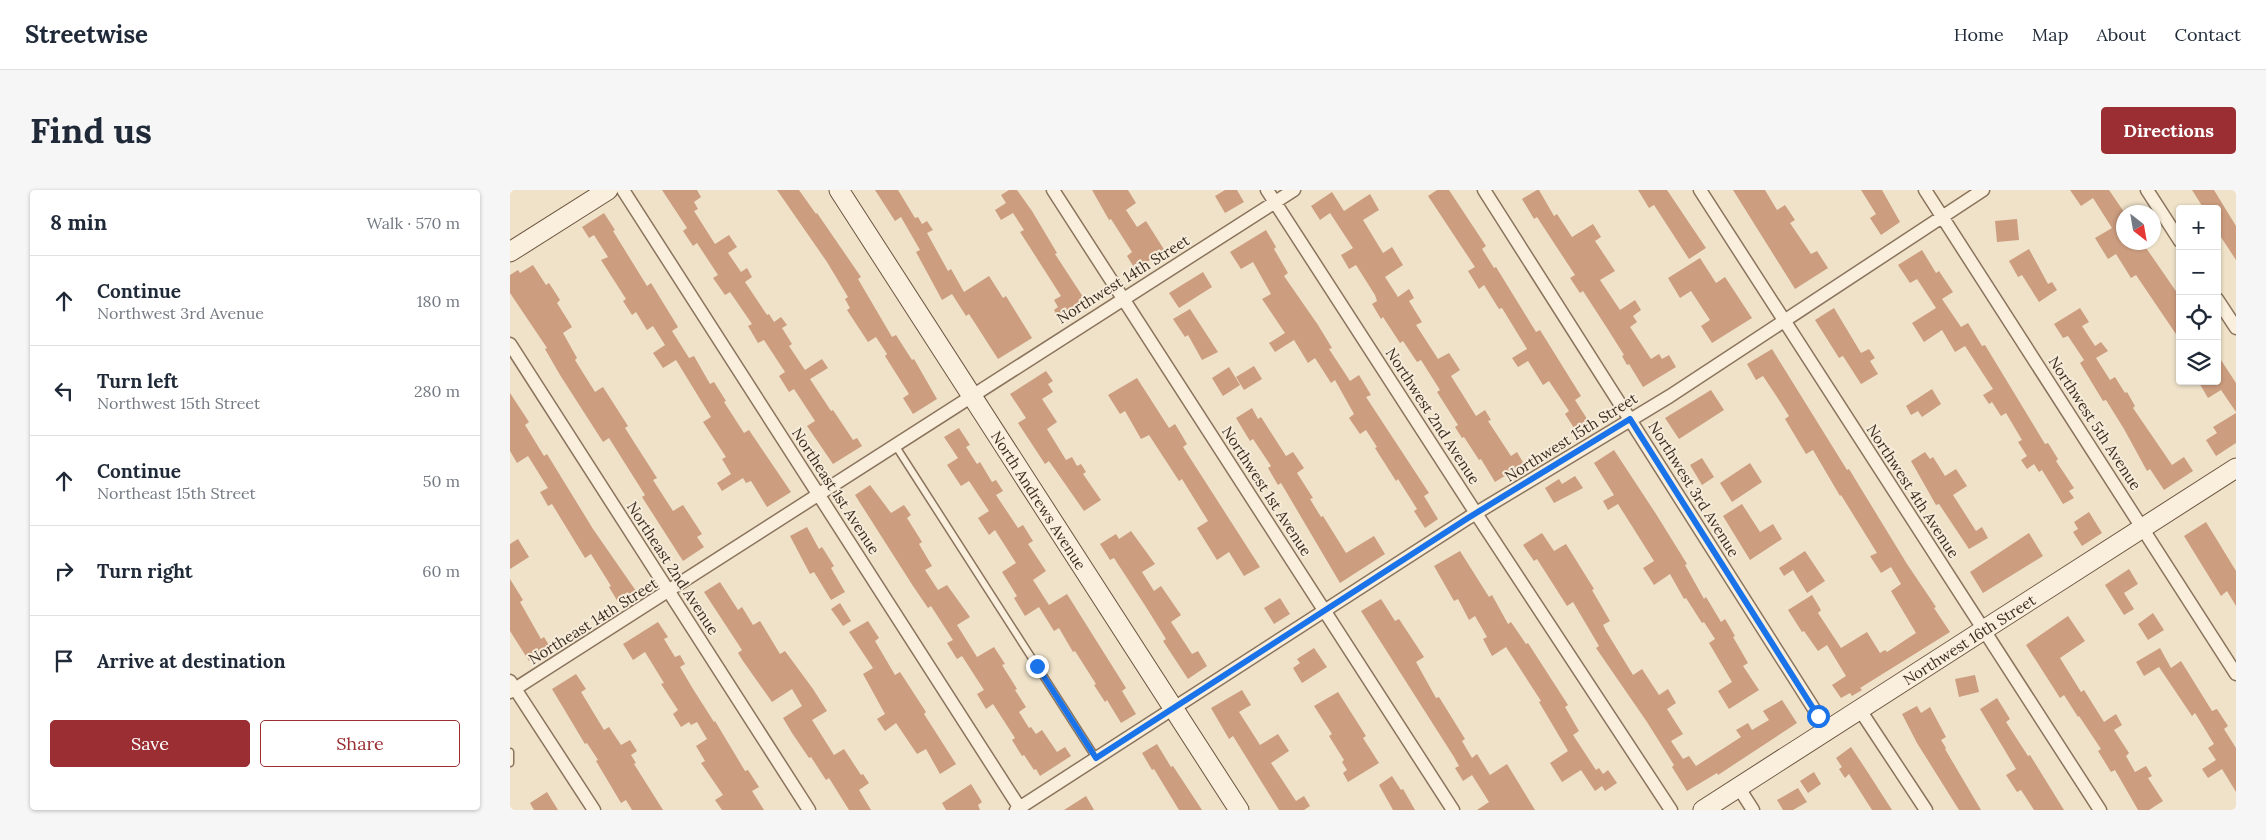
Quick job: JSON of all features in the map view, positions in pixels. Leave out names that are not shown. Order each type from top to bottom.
[{"type":"street","points":[[510,252],[608,190]]},
{"type":"street","name":"Northeast 1st Avenue","points":[[623,190],[820,494],[1019,809]]},
{"type":"street","name":"North Andrews Avenue","points":[[839,190],[970,396],[1239,810]]},
{"type":"street","name":"Northwest 1st Avenue","points":[[1053,190],[1453,810]]},
{"type":"street","name":"Northwest 2nd Avenue","points":[[1267,190],[1671,810]]},
{"type":"street","name":"Northwest 14th Street","points":[[970,396],[1294,190]]},
{"type":"street","name":"Northwest 3rd Avenue","points":[[1484,190],[1828,731]]},
{"type":"street","name":"Northwest 4th Avenue","points":[[1700,190],[2100,810]]},
{"type":"street","name":"Northwest 5th Avenue","points":[[1925,190],[2236,674]]},
{"type":"street","name":"Northwest 15th Street","points":[[1019,809],[1477,514],[1670,396],[1983,190]]},
{"type":"street","points":[[2147,190],[2176,235]]},
{"type":"street","points":[[2221,305],[2236,328]]},
{"type":"street","name":"Northeast 2nd Avenue","points":[[510,344],[808,810]]},
{"type":"street","name":"Northeast 14th Street","points":[[512,687],[669,592],[970,396]]},
{"type":"street","name":"Northwest 16th Street","points":[[1703,810],[2236,468]]},
{"type":"street","points":[[512,687],[594,810]]},
{"type":"street","points":[[1860,710],[1926,810]]},
{"type":"street","points":[[1739,788],[1753,810]]},
{"type":"lane","points":[[895,445],[1096,758]]},
{"type":"lane","points":[[510,752],[510,763]]},
{"type":"building","points":[[662,190],[697,190],[701,197],[694,202],[698,209],[694,211],[715,244],[729,235],[737,247],[728,253],[741,272],[747,268],[752,277],[745,282],[767,315],[769,314],[774,322],[781,317],[787,325],[782,328],[792,344],[789,346],[805,370],[822,359],[828,368],[810,379],[853,440],[857,438],[862,446],[833,464],[807,426],[815,421],[794,389],[789,392],[779,376],[785,372],[764,340],[758,343],[748,326],[752,324],[730,292],[725,295],[713,278],[718,275],[697,243],[693,246],[683,231],[687,228]]},
{"type":"building","points":[[777,190],[799,190],[817,213],[861,277],[858,279],[892,337],[896,335],[912,360],[914,359],[937,399],[913,414],[903,398],[909,394],[885,356],[887,354],[876,337],[868,342],[847,310],[850,308],[845,299],[848,297],[827,262]]},
{"type":"building","points":[[875,190],[898,190],[915,218],[918,217],[922,224],[927,221],[933,230],[927,233],[948,271],[951,269],[964,292],[989,276],[1003,298],[1006,296],[1032,338],[998,359],[969,314],[966,316],[952,294],[942,300],[916,252],[920,250],[901,217],[895,221]]},
{"type":"building","points":[[1009,190],[1017,190],[1032,211],[1057,253],[1055,254],[1087,303],[1060,320],[1054,310],[1058,307],[1054,300],[1061,296],[1020,232],[1024,230],[1013,213],[1001,220],[995,210],[1006,203],[1001,195]]},
{"type":"building","points":[[1092,190],[1128,190],[1136,203],[1126,210],[1137,227],[1146,221],[1165,251],[1135,269],[1127,256],[1132,252],[1111,219],[1109,220]]},
{"type":"building","points":[[1225,190],[1237,190],[1244,202],[1225,213],[1215,196]]},
{"type":"building","points":[[1437,190],[1449,190],[1486,246],[1482,249],[1494,268],[1496,267],[1536,332],[1540,330],[1581,396],[1575,400],[1589,422],[1576,431],[1565,414],[1569,411],[1549,381],[1543,385],[1528,361],[1518,367],[1512,358],[1527,349],[1502,308],[1499,309],[1484,285],[1479,289],[1468,271],[1475,267],[1428,196]]},
{"type":"building","points":[[1539,190],[1554,216],[1557,214],[1572,237],[1593,224],[1601,237],[1595,241],[1615,271],[1600,280],[1620,310],[1635,300],[1641,310],[1633,316],[1637,322],[1630,327],[1651,359],[1659,354],[1662,359],[1669,355],[1676,367],[1643,387],[1629,364],[1627,365],[1622,356],[1624,355],[1583,291],[1580,293],[1570,278],[1575,275],[1537,217],[1534,219],[1522,199]]},
{"type":"building","points":[[1638,190],[1667,190],[1706,248],[1689,259],[1654,205],[1649,208]]},
{"type":"building","points":[[1733,190],[1765,190],[1777,210],[1785,205],[1795,220],[1790,223],[1811,254],[1817,251],[1828,268],[1795,289]]},
{"type":"building","points":[[1861,190],[1882,190],[1900,222],[1881,235],[1870,218],[1876,214]]},
{"type":"building","points":[[2070,190],[2109,190],[2119,205],[2116,205],[2116,250],[2148,250],[2176,291],[2176,334],[2136,275],[2131,278],[2116,254],[2108,259],[2095,238],[2112,228],[2093,198],[2081,206]]},
{"type":"building","points":[[2192,190],[2214,190],[2236,226],[2236,260],[2221,237],[2221,205],[2201,205]]},
{"type":"building","points":[[1332,192],[1344,211],[1370,194],[1379,210],[1363,220],[1383,253],[1392,247],[1403,265],[1385,277],[1398,297],[1409,289],[1414,298],[1409,301],[1422,322],[1416,325],[1438,359],[1449,353],[1460,370],[1451,376],[1476,416],[1485,410],[1491,420],[1488,421],[1511,456],[1517,452],[1524,464],[1495,482],[1481,459],[1479,460],[1464,437],[1462,438],[1455,427],[1458,425],[1437,392],[1440,390],[1421,360],[1417,362],[1403,341],[1400,343],[1383,317],[1381,319],[1372,304],[1377,301],[1375,295],[1356,265],[1349,269],[1341,255],[1353,248],[1330,213],[1320,220],[1311,206]]},
{"type":"building","points":[[604,213],[647,286],[651,283],[678,327],[672,331],[689,358],[694,356],[710,384],[714,382],[726,401],[724,402],[744,433],[749,430],[791,492],[767,507],[751,481],[746,483],[743,478],[722,491],[717,483],[731,474],[722,459],[726,457],[703,422],[711,417],[676,360],[663,368],[653,353],[665,345],[653,326],[647,330],[636,312],[632,315],[623,301],[626,299],[601,260],[608,257],[594,235],[589,238],[582,227]]},
{"type":"building","points":[[2017,219],[2019,240],[1997,242],[1995,221]]},
{"type":"building","points":[[1266,230],[1276,247],[1274,249],[1288,273],[1284,276],[1318,325],[1332,348],[1329,349],[1350,381],[1359,375],[1371,395],[1366,397],[1429,493],[1424,496],[1438,519],[1425,528],[1414,511],[1417,509],[1398,479],[1396,481],[1366,430],[1360,434],[1349,418],[1354,414],[1335,380],[1331,383],[1315,358],[1308,363],[1294,340],[1275,352],[1269,343],[1285,333],[1262,299],[1271,294],[1253,262],[1241,269],[1230,252]]},
{"type":"building","points":[[2029,249],[2048,284],[2052,282],[2057,290],[2039,302],[2022,275],[2018,277],[2009,261]]},
{"type":"building","points":[[1922,250],[1936,273],[1939,271],[1953,292],[1942,299],[1961,327],[1968,323],[1982,346],[1985,345],[2045,444],[2048,443],[2058,459],[2056,461],[2074,488],[2069,491],[2074,498],[2063,504],[2042,470],[2039,472],[2034,464],[2027,469],[2021,460],[2027,456],[2018,442],[2022,440],[2006,413],[2001,416],[1992,402],[1989,404],[1983,395],[1993,389],[1965,346],[1955,352],[1942,330],[1924,342],[1912,323],[1936,308],[1917,279],[1910,283],[1898,265]]},
{"type":"building","points":[[1700,258],[1716,283],[1725,277],[1752,318],[1712,343],[1701,326],[1710,320],[1691,291],[1680,298],[1668,278]]},
{"type":"building","points":[[533,265],[546,285],[549,283],[560,300],[557,303],[572,327],[563,333],[577,358],[575,360],[595,392],[603,387],[628,426],[625,428],[657,478],[653,480],[673,511],[683,505],[702,534],[697,537],[704,547],[683,561],[642,497],[645,495],[609,438],[603,442],[560,375],[545,349],[547,348],[510,293],[510,275],[518,270],[520,273]]},
{"type":"building","points":[[1203,272],[1212,287],[1179,308],[1169,293]]},
{"type":"building","points":[[1834,308],[1861,353],[1869,349],[1875,358],[1870,361],[1878,374],[1861,384],[1843,356],[1839,358],[1815,320]]},
{"type":"building","points":[[2080,308],[2089,322],[2082,326],[2095,346],[2101,342],[2108,351],[2096,358],[2110,380],[2115,377],[2125,393],[2127,392],[2135,406],[2133,408],[2172,465],[2184,457],[2193,471],[2164,490],[2150,469],[2147,471],[2106,400],[2103,401],[2080,363],[2084,360],[2068,336],[2063,338],[2054,324]]},
{"type":"building","points":[[1190,309],[1218,352],[1202,360],[1188,335],[1185,337],[1173,319]]},
{"type":"building","points":[[1772,349],[1950,632],[1860,688],[1862,690],[1852,696],[1850,693],[1841,698],[1832,685],[1846,676],[1827,645],[1818,651],[1804,631],[1802,632],[1788,610],[1812,595],[1821,610],[1818,613],[1841,648],[1867,632],[1880,653],[1885,650],[1887,652],[1916,633],[1891,591],[1901,584],[1891,567],[1881,573],[1870,556],[1877,553],[1813,450],[1806,454],[1785,419],[1789,416],[1777,397],[1763,376],[1756,380],[1747,364]]},
{"type":"building","points":[[2221,360],[2236,383],[2236,412],[2221,390],[2208,398],[2200,385],[2221,385]]},
{"type":"building","points":[[1254,366],[1262,379],[1244,390],[1236,377]]},
{"type":"building","points":[[1229,367],[1240,385],[1223,396],[1212,378]]},
{"type":"building","points":[[1046,371],[1053,381],[1048,384],[1053,392],[1042,399],[1057,422],[1047,429],[1066,460],[1072,457],[1077,466],[1081,464],[1086,472],[1083,474],[1101,500],[1084,511],[1049,461],[1045,464],[1018,423],[1026,418],[1010,394]]},
{"type":"building","points":[[1137,378],[1169,428],[1175,424],[1187,444],[1183,447],[1260,567],[1244,576],[1229,552],[1217,560],[1197,528],[1208,521],[1182,479],[1179,481],[1149,435],[1141,439],[1125,411],[1120,414],[1108,395]]},
{"type":"building","points":[[1932,389],[1941,404],[1922,417],[1918,411],[1911,415],[1906,406]]},
{"type":"building","points":[[1711,390],[1724,410],[1679,439],[1665,418]]},
{"type":"building","points":[[510,393],[529,422],[525,425],[544,456],[547,454],[593,529],[636,591],[618,602],[609,587],[611,586],[591,554],[585,558],[552,504],[548,506],[540,492],[548,488],[528,456],[517,463],[510,451]]},
{"type":"building","points":[[1252,408],[1258,419],[1261,417],[1286,456],[1293,452],[1304,468],[1297,473],[1313,498],[1310,499],[1321,517],[1323,516],[1346,553],[1374,536],[1385,554],[1340,583],[1281,483],[1278,485],[1268,468],[1271,466],[1253,439],[1250,441],[1236,418]]},
{"type":"building","points":[[2236,413],[2236,443],[2216,456],[2206,440],[2217,433],[2213,427]]},
{"type":"building","points":[[959,428],[970,445],[966,447],[977,464],[980,462],[992,482],[996,480],[1003,491],[996,495],[1018,528],[1023,525],[1033,541],[1028,544],[1046,571],[1033,580],[1049,605],[1067,594],[1126,688],[1122,691],[1136,714],[1121,723],[1107,700],[1105,702],[1094,685],[1096,684],[1075,651],[1073,652],[1059,628],[1054,631],[1039,607],[1025,616],[1014,598],[1017,596],[1002,572],[1016,563],[995,530],[989,535],[978,518],[989,511],[969,481],[961,486],[947,465],[958,458],[944,437]]},
{"type":"building","points":[[1614,450],[1687,564],[1685,565],[1704,599],[1706,597],[1721,622],[1725,619],[1748,663],[1743,666],[1759,690],[1729,709],[1718,691],[1732,682],[1709,643],[1715,639],[1686,598],[1684,599],[1670,574],[1654,585],[1643,568],[1654,561],[1618,504],[1608,510],[1603,501],[1614,495],[1594,463]]},
{"type":"building","points":[[1925,452],[1930,459],[1933,457],[1945,476],[1956,469],[1967,486],[1953,495],[1976,531],[1982,527],[1988,538],[1969,549],[1939,504],[1936,505],[1911,461]]},
{"type":"building","points":[[1702,458],[1714,477],[1702,485],[1690,465]]},
{"type":"building","points":[[1750,463],[1762,482],[1732,502],[1720,483]]},
{"type":"building","points":[[1575,476],[1583,488],[1554,503],[1545,488],[1559,479],[1562,484]]},
{"type":"building","points":[[870,485],[891,513],[904,505],[911,515],[907,518],[922,542],[919,544],[932,566],[925,570],[938,590],[947,585],[970,617],[957,625],[977,657],[994,647],[1005,664],[1002,665],[1017,689],[1015,690],[1026,707],[1019,712],[1029,728],[1031,727],[1036,734],[1042,730],[1057,752],[1065,747],[1071,756],[1040,776],[1024,755],[1022,756],[1012,740],[1015,738],[993,704],[986,709],[977,694],[984,690],[962,656],[957,659],[947,643],[953,640],[931,606],[928,608],[913,586],[855,495]]},
{"type":"building","points":[[1742,504],[1760,532],[1773,524],[1782,539],[1750,560],[1723,516]]},
{"type":"building","points":[[2089,512],[2102,533],[2082,546],[2073,532],[2078,529],[2074,522]]},
{"type":"building","points":[[2206,522],[2236,571],[2236,606],[2227,591],[2221,596],[2184,536]]},
{"type":"building","points":[[807,527],[819,549],[822,547],[834,566],[831,568],[845,592],[831,600],[814,572],[810,574],[790,536]]},
{"type":"building","points":[[1131,531],[1155,564],[1142,572],[1154,591],[1161,586],[1181,615],[1171,622],[1192,654],[1198,651],[1207,666],[1188,679],[1163,641],[1166,639],[1146,607],[1114,558],[1110,560],[1100,544],[1116,534],[1119,539]]},
{"type":"building","points":[[1542,533],[1554,551],[1566,544],[1594,589],[1592,590],[1610,621],[1603,625],[1633,675],[1642,669],[1659,695],[1668,689],[1676,703],[1667,709],[1683,734],[1671,741],[1683,759],[1689,756],[1696,766],[1741,737],[1736,730],[1748,723],[1752,730],[1769,720],[1763,711],[1782,700],[1797,723],[1718,775],[1717,773],[1687,791],[1672,767],[1674,765],[1647,722],[1596,648],[1599,646],[1573,602],[1567,606],[1537,559],[1534,561],[1523,545]]},
{"type":"building","points":[[2029,533],[2043,556],[1983,593],[1970,572]]},
{"type":"building","points":[[518,539],[529,557],[510,569],[510,544]]},
{"type":"building","points":[[1460,551],[1489,597],[1492,595],[1508,624],[1511,622],[1526,644],[1528,643],[1568,705],[1565,707],[1579,731],[1573,735],[1596,770],[1599,768],[1603,774],[1608,770],[1617,783],[1605,791],[1602,786],[1595,791],[1581,770],[1562,782],[1550,763],[1568,751],[1539,702],[1541,701],[1506,647],[1492,656],[1483,639],[1487,637],[1475,616],[1469,620],[1458,599],[1454,601],[1434,566]]},
{"type":"building","points":[[1805,551],[1825,581],[1807,593],[1793,570],[1784,576],[1779,568]]},
{"type":"building","points":[[2129,569],[2138,584],[2124,593],[2134,609],[2124,615],[2105,585]]},
{"type":"building","points":[[510,579],[523,600],[520,602],[541,639],[544,637],[550,647],[529,661],[510,631]]},
{"type":"building","points":[[720,582],[738,610],[742,607],[753,625],[760,621],[780,654],[785,651],[813,689],[827,711],[812,720],[834,755],[844,749],[861,775],[863,774],[869,783],[859,790],[871,810],[849,810],[829,778],[826,780],[792,733],[783,718],[802,706],[792,689],[772,702],[743,661],[738,653],[742,650],[704,592]]},
{"type":"building","points":[[1280,598],[1290,614],[1274,624],[1264,608]]},
{"type":"building","points":[[1381,599],[1395,621],[1399,619],[1424,657],[1416,662],[1436,698],[1439,697],[1465,739],[1462,741],[1472,758],[1477,754],[1490,775],[1507,764],[1535,810],[1477,810],[1489,802],[1472,775],[1463,781],[1455,768],[1459,766],[1454,757],[1361,611]]},
{"type":"building","points":[[840,603],[851,621],[843,626],[831,609]]},
{"type":"building","points":[[2153,613],[2164,630],[2148,640],[2138,624]]},
{"type":"building","points":[[2068,616],[2085,641],[2060,658],[2081,692],[2084,690],[2104,722],[2116,714],[2122,725],[2114,730],[2129,753],[2126,756],[2135,772],[2146,766],[2152,776],[2148,778],[2163,801],[2149,810],[2138,810],[2115,770],[2111,772],[2098,751],[2101,749],[2079,716],[2064,695],[2060,698],[2026,645]]},
{"type":"building","points":[[868,621],[879,638],[875,641],[895,675],[900,672],[956,764],[940,774],[926,749],[917,754],[896,723],[885,731],[877,719],[885,714],[863,674],[873,668],[849,632]]},
{"type":"building","points":[[658,622],[668,637],[664,639],[675,657],[680,655],[685,664],[680,667],[693,689],[745,771],[748,770],[759,787],[752,791],[764,810],[722,810],[715,800],[723,795],[701,763],[705,761],[696,746],[707,739],[697,722],[691,725],[689,722],[681,727],[673,714],[678,710],[661,684],[664,683],[645,652],[633,660],[623,644]]},
{"type":"building","points":[[1314,648],[1327,667],[1302,683],[1293,668],[1300,663],[1297,659]]},
{"type":"building","points":[[2160,648],[2171,668],[2181,661],[2212,711],[2217,709],[2228,726],[2224,729],[2236,748],[2236,792],[2222,769],[2208,778],[2202,769],[2216,760],[2208,748],[2214,744],[2195,713],[2192,716],[2159,667],[2144,676],[2136,662]]},
{"type":"building","points":[[576,674],[586,689],[581,692],[604,730],[609,727],[621,745],[630,740],[637,751],[631,755],[636,763],[634,764],[663,810],[632,810],[626,800],[621,803],[596,761],[598,760],[587,743],[585,744],[552,689]]},
{"type":"building","points":[[1975,675],[1979,692],[1959,697],[1955,679]]},
{"type":"building","points":[[1242,690],[1251,705],[1239,712],[1260,745],[1278,734],[1289,751],[1271,763],[1296,801],[1304,796],[1310,806],[1304,810],[1279,810],[1233,736],[1229,739],[1211,708]]},
{"type":"building","points":[[1338,692],[1366,736],[1363,738],[1379,763],[1348,782],[1343,773],[1347,770],[1342,762],[1344,760],[1329,736],[1332,734],[1314,706]]},
{"type":"building","points":[[1997,698],[2010,719],[2006,722],[2028,756],[2030,755],[2064,810],[2034,810],[2021,790],[2017,792],[2006,775],[2016,769],[1980,709]]},
{"type":"building","points":[[1917,706],[1921,713],[1930,707],[1946,737],[1941,740],[1945,749],[1981,810],[1959,810],[1917,743],[1902,714]]},
{"type":"building","points":[[1157,744],[1202,810],[1179,810],[1142,753]]},
{"type":"building","points":[[1851,747],[1892,810],[1872,810],[1849,774],[1845,778],[1839,769],[1842,767],[1836,758]]},
{"type":"building","points":[[1814,772],[1821,784],[1808,793],[1800,781]]},
{"type":"building","points":[[1392,776],[1401,790],[1403,789],[1415,810],[1393,810],[1379,785]]},
{"type":"building","points":[[971,784],[982,802],[978,805],[980,810],[946,810],[942,803]]},
{"type":"building","points":[[1798,788],[1807,802],[1793,810],[1783,810],[1777,800]]},
{"type":"building","points":[[547,792],[558,810],[534,810],[530,803]]},
{"type":"building","points":[[1086,796],[1094,810],[1064,810]]},
{"type":"route","points":[[1037,666],[1096,758],[1468,518],[1630,419],[1818,716]]}]
